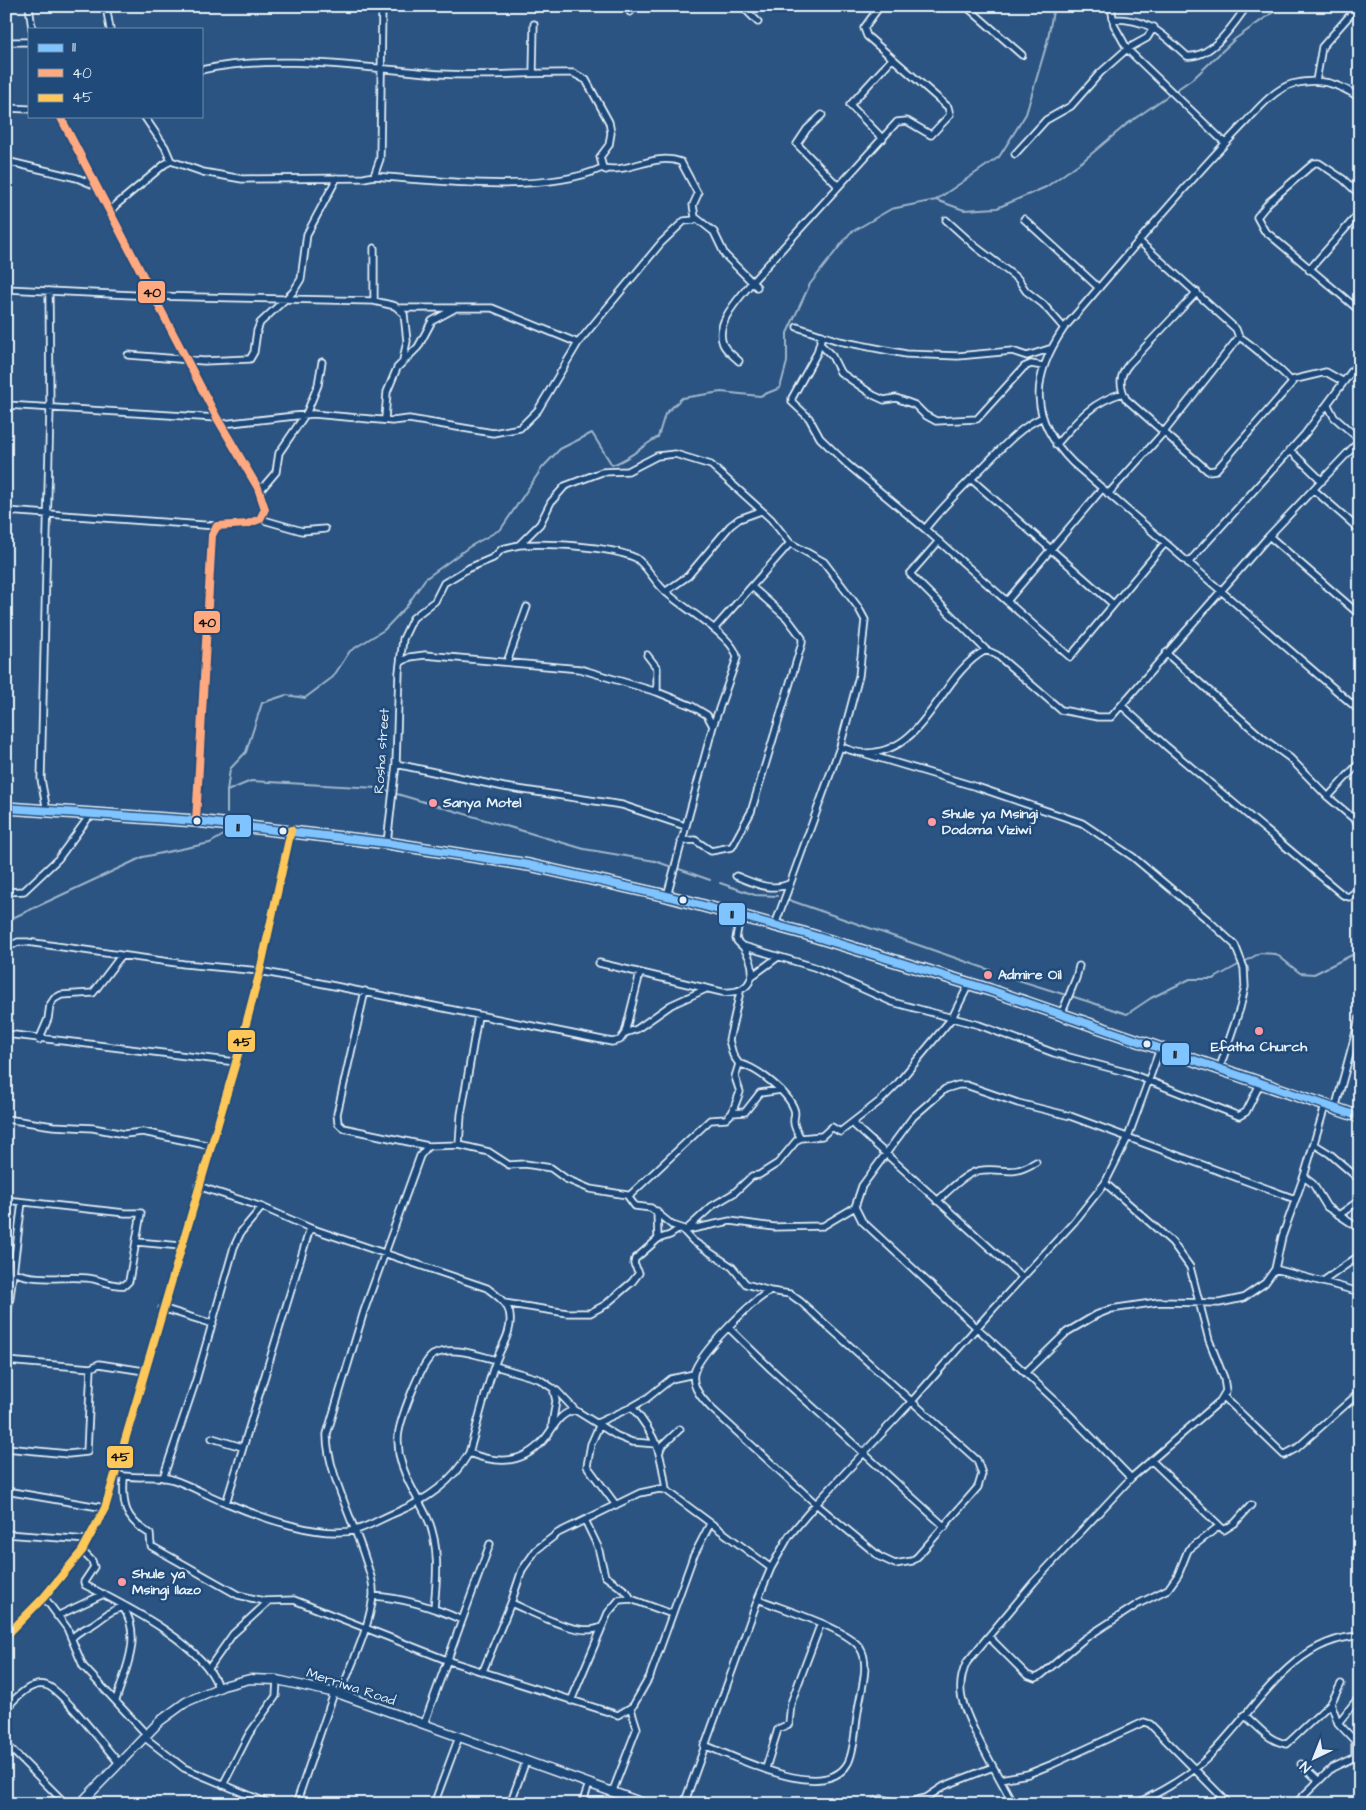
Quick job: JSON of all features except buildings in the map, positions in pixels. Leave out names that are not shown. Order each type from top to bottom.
[{"type":"highway","points":[[6,808],[196,821],[387,842],[513,862],[667,896],[776,925],[969,984],[1063,1010],[1160,1049],[1360,1117]]},
{"type":"street","points":[[29,6],[32,28]]},
{"type":"street","points":[[106,6],[110,28]]},
{"type":"street","points":[[374,176],[380,159],[382,6]]},
{"type":"street","points":[[630,12],[636,6]]},
{"type":"street","points":[[742,6],[758,22]]},
{"type":"street","points":[[740,361],[724,346],[721,336],[731,309],[755,284],[838,186],[897,122],[907,121],[931,135],[950,115],[950,110],[867,36],[864,28],[880,6]]},
{"type":"street","points":[[966,6],[1022,55]]},
{"type":"street","points":[[1111,6],[1118,35],[1127,48],[1165,87],[1225,143]]},
{"type":"street","points":[[1114,19],[1130,19],[1154,26],[1187,56],[1195,57],[1206,53],[1235,23],[1244,10],[1240,6]]},
{"type":"street","points":[[1316,81],[1322,47],[1358,6]]},
{"type":"street","points":[[533,73],[534,24]]},
{"type":"street","points":[[1015,154],[1046,120],[1071,106],[1127,48],[1147,38],[1154,26]]},
{"type":"street","points":[[6,42],[28,42]]},
{"type":"street","points":[[883,139],[850,105],[892,59]]},
{"type":"street","points":[[202,70],[263,61],[382,68],[441,74],[573,73],[586,80],[605,115],[611,134],[609,145],[600,157],[603,168],[614,170],[663,159],[683,164],[698,194],[693,205],[695,216],[714,232],[725,255],[755,284]]},
{"type":"street","points":[[1360,98],[1341,86],[1316,81],[1292,84],[1279,91],[1225,143],[1064,328],[1050,349],[1038,392],[1043,417],[1056,445],[1102,489],[1360,711]]},
{"type":"street","points":[[6,108],[28,109]]},
{"type":"street","points":[[822,115],[807,129],[797,144],[838,186]]},
{"type":"street","points":[[61,118],[217,418],[260,492],[265,509],[260,519]]},
{"type":"street","points":[[145,118],[172,161]]},
{"type":"street","points":[[111,211],[116,204],[165,164],[172,161],[203,172],[242,179],[374,176],[446,182],[565,180],[602,168],[611,171],[659,163],[663,159]]},
{"type":"street","points":[[6,161],[77,178],[94,184]]},
{"type":"street","points":[[1360,195],[1343,179],[1319,164],[1314,163],[1260,212],[1257,217],[1264,230],[1309,270],[1360,311]]},
{"type":"street","points":[[128,355],[188,360],[243,361],[250,359],[254,352],[258,326],[284,300],[303,276],[307,234],[337,178]]},
{"type":"street","points":[[1309,270],[1360,212]]},
{"type":"street","points":[[222,424],[305,415],[409,419],[493,433],[520,428],[538,410],[578,343],[661,243],[684,221],[694,220],[695,216]]},
{"type":"street","points":[[1024,219],[1099,288]]},
{"type":"street","points":[[946,220],[976,247],[1018,278],[1026,290],[1043,304],[1064,328]]},
{"type":"street","points":[[1139,241],[1236,329],[1239,337],[1252,344],[1266,360],[1292,380]]},
{"type":"street","points":[[374,248],[374,301]]},
{"type":"street","points":[[6,289],[153,296],[374,301],[400,308],[492,308],[578,343]]},
{"type":"street","points":[[47,811],[41,779],[50,408],[48,291]]},
{"type":"street","points":[[1197,292],[1123,371],[1120,383],[1126,399],[1208,471],[1216,470],[1291,384],[1292,380]]},
{"type":"street","points":[[385,419],[387,392],[403,360],[407,341],[404,314],[400,308]]},
{"type":"street","points":[[403,360],[418,346],[432,321],[455,309]]},
{"type":"street","points":[[796,327],[840,341],[916,355],[958,356],[1012,351],[1027,356],[1050,349]]},
{"type":"street","points":[[822,335],[820,344],[792,402],[809,418],[820,438],[847,464],[939,541],[1070,657],[1164,543]]},
{"type":"street","points":[[1108,494],[1164,432],[1239,337]]},
{"type":"street","points":[[820,344],[832,356],[838,371],[854,384],[884,400],[896,398],[915,405],[936,421],[977,419],[1024,367],[1031,364],[1044,366]]},
{"type":"street","points":[[1188,564],[1328,406],[1342,381],[1360,360]]},
{"type":"street","points":[[260,492],[276,472],[279,453],[305,415],[318,385],[322,362]]},
{"type":"street","points":[[1292,380],[1326,372],[1342,381]]},
{"type":"street","points":[[1056,445],[1083,415],[1101,400],[1123,393]]},
{"type":"street","points":[[6,406],[217,418]]},
{"type":"street","points":[[939,541],[910,574],[986,650],[997,655],[1061,710],[1111,718],[1269,536],[1360,440],[1334,417],[1328,406]]},
{"type":"street","points":[[925,529],[949,500],[1022,429],[1043,417]]},
{"type":"street","points":[[1290,450],[1322,481]]},
{"type":"street","points":[[518,545],[540,524],[551,502],[565,486],[602,472],[628,471],[650,459],[664,454],[675,454],[711,465],[775,524],[790,544],[824,562],[858,607],[865,620],[859,676],[840,747],[789,884],[776,925]]},
{"type":"street","points":[[971,479],[1113,604]]},
{"type":"street","points":[[1007,600],[1102,489]]},
{"type":"street","points":[[1314,490],[1360,530]]},
{"type":"street","points":[[665,592],[688,576],[730,526],[739,519],[761,511]]},
{"type":"street","points":[[6,512],[217,526],[247,524],[260,519],[302,531],[325,528]]},
{"type":"street","points":[[196,821],[212,535],[217,526]]},
{"type":"street","points":[[1269,536],[1360,615]]},
{"type":"street","points":[[518,545],[536,544],[629,555],[642,563],[665,592],[714,629],[735,649],[737,658],[713,726],[667,896]]},
{"type":"street","points":[[714,629],[790,544]]},
{"type":"street","name":"Rosha street","points":[[387,842],[396,764],[403,639],[409,624],[422,609],[435,601],[444,583],[469,568],[493,558],[502,548],[518,545]]},
{"type":"street","points":[[681,841],[695,840],[712,851],[732,847],[751,812],[802,643],[802,638],[787,618],[752,587]]},
{"type":"street","points":[[507,662],[527,607]]},
{"type":"street","points":[[866,754],[899,744],[930,714],[972,659],[986,650]]},
{"type":"street","points":[[1166,653],[1265,740],[1290,758],[1328,797],[1360,824]]},
{"type":"street","points":[[401,662],[410,657],[425,655],[580,669],[657,692],[701,711],[713,726]]},
{"type":"street","points":[[648,655],[657,668],[657,692]]},
{"type":"street","points":[[1122,706],[1166,746],[1343,895],[1352,896],[1360,888]]},
{"type":"street","points":[[840,747],[980,788],[1082,823],[1133,857],[1170,888],[1235,945],[1244,968],[1245,986],[1240,1008],[1219,1070]]},
{"type":"street","points":[[1328,797],[1360,762]]},
{"type":"street","points":[[396,764],[504,787],[622,805],[685,826]]},
{"type":"street","points":[[6,892],[24,891],[58,859],[91,814]]},
{"type":"street","points":[[6,1636],[44,1597],[82,1551],[105,1508],[162,1308],[236,1062],[260,971],[290,830]]},
{"type":"street","points":[[736,876],[771,887],[789,884]]},
{"type":"street","points":[[740,915],[735,936],[737,942],[743,946],[814,967],[892,1002],[979,1025],[1054,1053],[1129,1073],[1239,1116],[1246,1112],[1260,1084]]},
{"type":"street","points":[[6,948],[18,942],[27,942],[121,956],[260,971],[612,1042],[620,1040],[625,1032],[640,973]]},
{"type":"street","points":[[599,963],[706,989],[734,993],[740,992],[749,984],[752,976],[752,967],[743,946]]},
{"type":"street","points":[[39,1040],[48,1019],[50,1005],[54,999],[61,996],[93,993],[121,956]]},
{"type":"street","points":[[752,976],[778,957]]},
{"type":"street","points":[[1063,1010],[1079,966]]},
{"type":"street","points":[[504,1303],[567,1313],[590,1313],[598,1310],[632,1282],[639,1271],[634,1264],[635,1259],[658,1239],[683,1229],[712,1206],[734,1193],[752,1176],[758,1175],[778,1163],[801,1138],[822,1136],[832,1127],[840,1132],[853,1124],[898,1083],[952,1018],[969,984]]},
{"type":"street","points":[[625,1032],[637,1029],[671,1005],[706,989]]},
{"type":"street","points":[[365,991],[337,1114],[338,1122],[343,1128],[354,1132],[428,1146],[459,1145],[489,1152],[509,1165],[524,1164],[551,1168],[566,1178],[590,1189],[629,1196],[636,1206],[656,1211],[683,1229],[693,1241],[732,1267],[746,1284],[770,1291],[790,1294],[801,1302],[974,1455],[981,1468],[980,1484],[945,1527],[912,1561],[895,1564],[880,1557],[816,1504],[704,1401],[696,1387],[694,1374],[701,1359],[729,1328],[770,1291]]},
{"type":"street","points":[[740,992],[729,1040],[733,1055],[739,1064],[748,1065],[780,1090],[794,1108],[794,1125],[801,1138]]},
{"type":"street","points":[[459,1145],[460,1115],[478,1016]]},
{"type":"street","points":[[1335,1109],[1357,1035],[1360,1016]]},
{"type":"street","points":[[6,1034],[39,1040],[236,1062]]},
{"type":"street","points":[[684,1804],[770,1568],[789,1536],[816,1504],[914,1400],[1022,1277],[1074,1222],[1105,1183],[1128,1136],[1160,1049]]},
{"type":"street","points":[[629,1196],[710,1120],[726,1119],[732,1113],[740,1092],[735,1077],[739,1064]]},
{"type":"street","points":[[683,1229],[730,1221],[774,1227],[823,1226],[855,1207],[862,1186],[919,1111],[945,1089],[958,1085],[966,1085],[1018,1103],[1070,1116],[1296,1199]]},
{"type":"street","points":[[732,1113],[748,1110],[757,1096],[764,1091],[780,1090]]},
{"type":"street","points":[[1026,1372],[1067,1332],[1096,1315],[1111,1309],[1158,1302],[1201,1304],[1243,1298],[1265,1283],[1275,1269],[1282,1237],[1304,1177],[1324,1106]]},
{"type":"street","points":[[6,1119],[53,1126],[93,1128],[124,1134],[143,1132],[211,1146]]},
{"type":"street","points":[[853,1124],[1022,1277]]},
{"type":"street","points":[[1314,1144],[1330,1154],[1360,1180]]},
{"type":"street","points":[[296,1804],[337,1694],[366,1627],[373,1596],[371,1578],[356,1530],[331,1462],[327,1445],[327,1434],[364,1311],[420,1156],[428,1146]]},
{"type":"street","points":[[937,1201],[960,1182],[982,1170],[1010,1172],[1024,1169],[1036,1162]]},
{"type":"street","points":[[1304,1177],[1313,1184],[1327,1207],[1360,1229]]},
{"type":"street","points":[[1009,1796],[965,1710],[961,1693],[961,1678],[967,1662],[1034,1582],[1131,1478],[1224,1397],[1226,1391],[1224,1378],[1209,1340],[1190,1267],[1181,1252],[1105,1183]]},
{"type":"street","points":[[115,1474],[124,1477],[163,1478],[179,1482],[261,1516],[300,1526],[326,1531],[356,1530],[419,1503],[450,1480],[469,1454],[495,1363],[506,1338],[510,1317],[504,1303],[486,1288],[310,1228],[262,1207],[198,1186]]},
{"type":"street","points":[[6,1200],[125,1213],[141,1213],[130,1281],[125,1285],[112,1286],[84,1278],[30,1278],[13,1272]]},
{"type":"street","points":[[1339,1215],[1360,1200]]},
{"type":"street","points":[[6,1329],[22,1202]]},
{"type":"street","points":[[163,1478],[213,1324],[234,1247],[241,1232],[262,1207]]},
{"type":"street","points":[[855,1207],[868,1228],[899,1253],[1026,1372],[1131,1478]]},
{"type":"street","points":[[656,1211],[658,1239]]},
{"type":"street","points":[[226,1503],[310,1228]]},
{"type":"street","points":[[137,1242],[181,1246]]},
{"type":"street","points":[[1322,1282],[1360,1255]]},
{"type":"street","points":[[1275,1269],[1360,1292]]},
{"type":"street","points":[[162,1308],[213,1324]]},
{"type":"street","points":[[729,1328],[771,1370],[945,1527]]},
{"type":"street","points":[[434,1608],[435,1550],[431,1526],[412,1493],[402,1463],[398,1438],[408,1403],[426,1363],[432,1356],[462,1351],[530,1374],[553,1388],[575,1410],[626,1440],[657,1444]]},
{"type":"street","points":[[6,1361],[92,1368],[99,1364],[144,1370]]},
{"type":"street","points":[[6,1448],[68,1454],[88,1452],[92,1368]]},
{"type":"street","points":[[616,1506],[587,1466],[591,1444],[598,1424],[646,1399],[671,1379],[694,1374]]},
{"type":"street","points":[[551,1429],[556,1401],[553,1388]]},
{"type":"street","points":[[1224,1397],[1284,1455],[1297,1448],[1360,1392]]},
{"type":"street","points":[[632,1407],[657,1444],[666,1490]]},
{"type":"street","points":[[469,1454],[492,1461],[509,1461],[529,1454],[563,1414],[575,1410]]},
{"type":"street","points":[[660,1452],[661,1447],[680,1429]]},
{"type":"street","points":[[212,1438],[242,1448]]},
{"type":"street","points":[[1150,1460],[1218,1527],[1224,1530],[1230,1528],[1251,1505]]},
{"type":"street","points":[[124,1477],[124,1502],[127,1511],[136,1525],[150,1534],[151,1546],[238,1595],[269,1601],[294,1600],[449,1661],[618,1715],[630,1708],[650,1676],[693,1557],[710,1524]]},
{"type":"street","points":[[483,1671],[511,1603],[522,1570],[530,1556],[553,1536],[640,1493],[659,1489],[666,1490],[770,1568]]},
{"type":"street","points":[[6,1491],[105,1508]]},
{"type":"street","points":[[585,1520],[598,1547],[605,1576],[627,1592],[631,1599]]},
{"type":"street","points":[[989,1637],[1027,1675],[1035,1678],[1040,1676],[1084,1639],[1138,1604],[1168,1589],[1178,1575],[1188,1550],[1218,1527]]},
{"type":"street","points":[[6,1534],[88,1540]]},
{"type":"street","points":[[424,1724],[449,1661],[490,1544]]},
{"type":"street","points":[[82,1551],[92,1561],[94,1566],[84,1582],[85,1585],[104,1594],[123,1607],[149,1619],[178,1640],[209,1668],[218,1687]]},
{"type":"street","points":[[57,1616],[104,1594]]},
{"type":"street","points":[[373,1596],[409,1601],[434,1608],[462,1620]]},
{"type":"street","points":[[44,1597],[67,1628],[83,1666],[116,1700],[145,1736],[184,1768],[222,1786],[270,1804]]},
{"type":"street","points":[[571,1701],[603,1626],[616,1603],[623,1598],[631,1599],[672,1614]]},
{"type":"street","points":[[704,1745],[792,1779],[811,1781],[836,1775],[848,1762],[865,1665],[860,1646],[840,1632],[821,1623],[758,1599]]},
{"type":"street","points":[[209,1668],[233,1634],[269,1601]]},
{"type":"street","points":[[511,1603],[580,1630],[593,1631],[603,1626]]},
{"type":"street","points":[[67,1628],[82,1628],[92,1625],[107,1612],[123,1607]]},
{"type":"street","points":[[116,1700],[132,1647],[132,1629],[123,1607]]},
{"type":"street","points":[[766,1768],[778,1728],[789,1724],[791,1703],[821,1623]]},
{"type":"street","points":[[72,1638],[82,1628]]},
{"type":"street","points":[[1135,1804],[1176,1782],[1207,1758],[1244,1715],[1306,1652],[1321,1644],[1339,1638],[1360,1636]]},
{"type":"street","name":"Merriwa Road","points":[[85,1802],[160,1720],[186,1702],[218,1687],[250,1679],[277,1680],[337,1694],[646,1804]]},
{"type":"street","points":[[222,1786],[249,1734],[276,1696],[277,1680]]},
{"type":"street","points":[[1244,1715],[1256,1724],[1267,1737],[1276,1742],[1287,1744],[1330,1703],[1341,1684]]},
{"type":"street","points":[[6,1709],[26,1690],[34,1686],[48,1686],[62,1698],[119,1763]]},
{"type":"street","points":[[1338,1722],[1360,1696]]},
{"type":"street","points":[[1295,1804],[1332,1768],[1357,1757],[1355,1741],[1338,1722],[1330,1703]]},
{"type":"street","points":[[612,1793],[638,1728],[630,1708]]},
{"type":"street","points":[[1000,1779],[1021,1775],[1045,1767],[1144,1722],[1150,1724],[1229,1804]]},
{"type":"street","points":[[434,1804],[459,1737]]},
{"type":"street","points":[[6,1744],[66,1804]]},
{"type":"street","points":[[510,1804],[526,1762]]},
{"type":"street","points":[[1301,1764],[1319,1781]]},
{"type":"street","points":[[871,1804],[881,1799],[900,1803],[926,1798],[944,1786],[994,1767]]},
{"type":"street","points":[[582,1804],[589,1784]]},
{"type":"street","points":[[1145,1799],[1150,1804]]},
{"type":"waterway","points":[[227,791],[230,769],[246,752],[262,703],[286,695],[305,698],[333,677],[350,651],[384,630],[406,607],[425,579],[469,547],[501,529],[542,468],[560,449],[592,433],[612,465],[625,459],[658,437],[665,414],[682,398],[721,392],[760,396],[780,388],[787,362],[787,333],[810,284],[850,233],[891,209],[936,200],[999,157],[1026,114],[1047,43],[1054,6]]},
{"type":"waterway","points":[[936,200],[964,210],[997,208],[1046,187],[1084,160],[1127,124],[1195,77],[1235,39],[1282,6]]},
{"type":"waterway","points":[[227,813],[227,791],[251,781],[377,788],[388,791]]},
{"type":"waterway","points":[[397,794],[584,849],[655,861],[669,866]]},
{"type":"waterway","points":[[6,921],[143,857],[210,843],[227,833],[227,829]]},
{"type":"waterway","points":[[679,869],[710,880]]},
{"type":"waterway","points":[[720,883],[755,895],[777,896]]},
{"type":"waterway","points":[[789,900],[990,970]]},
{"type":"waterway","points":[[1244,962],[1260,953],[1276,954],[1300,973],[1314,974],[1360,951]]},
{"type":"waterway","points":[[1071,996],[1127,1014],[1151,998],[1190,979],[1213,979],[1240,964]]},
{"type":"waterway","points":[[999,974],[1066,995]]},
{"type":"transit line","name":"40","points":[[61,118],[217,418],[258,488],[265,509],[260,519],[247,524],[217,526],[212,535],[196,821]]},
{"type":"transit line","name":"11","points":[[6,808],[196,821],[387,843],[529,865],[667,896],[807,934],[990,990],[1360,1117]]},
{"type":"transit line","name":"45","points":[[6,1636],[44,1597],[82,1551],[105,1508],[236,1062],[260,971],[291,830]]},
{"type":"place","name":"Sanya Motel","points":[[433,803]]},
{"type":"place","name":"Shule ya Msingi Dodoma Viziwi","points":[[932,822]]},
{"type":"place","name":"Admire Oil","points":[[988,975]]},
{"type":"place","name":"Efatha Church","points":[[1259,1031]]},
{"type":"place","name":"Shule ya Msingi Ilazo","points":[[122,1582]]}]
